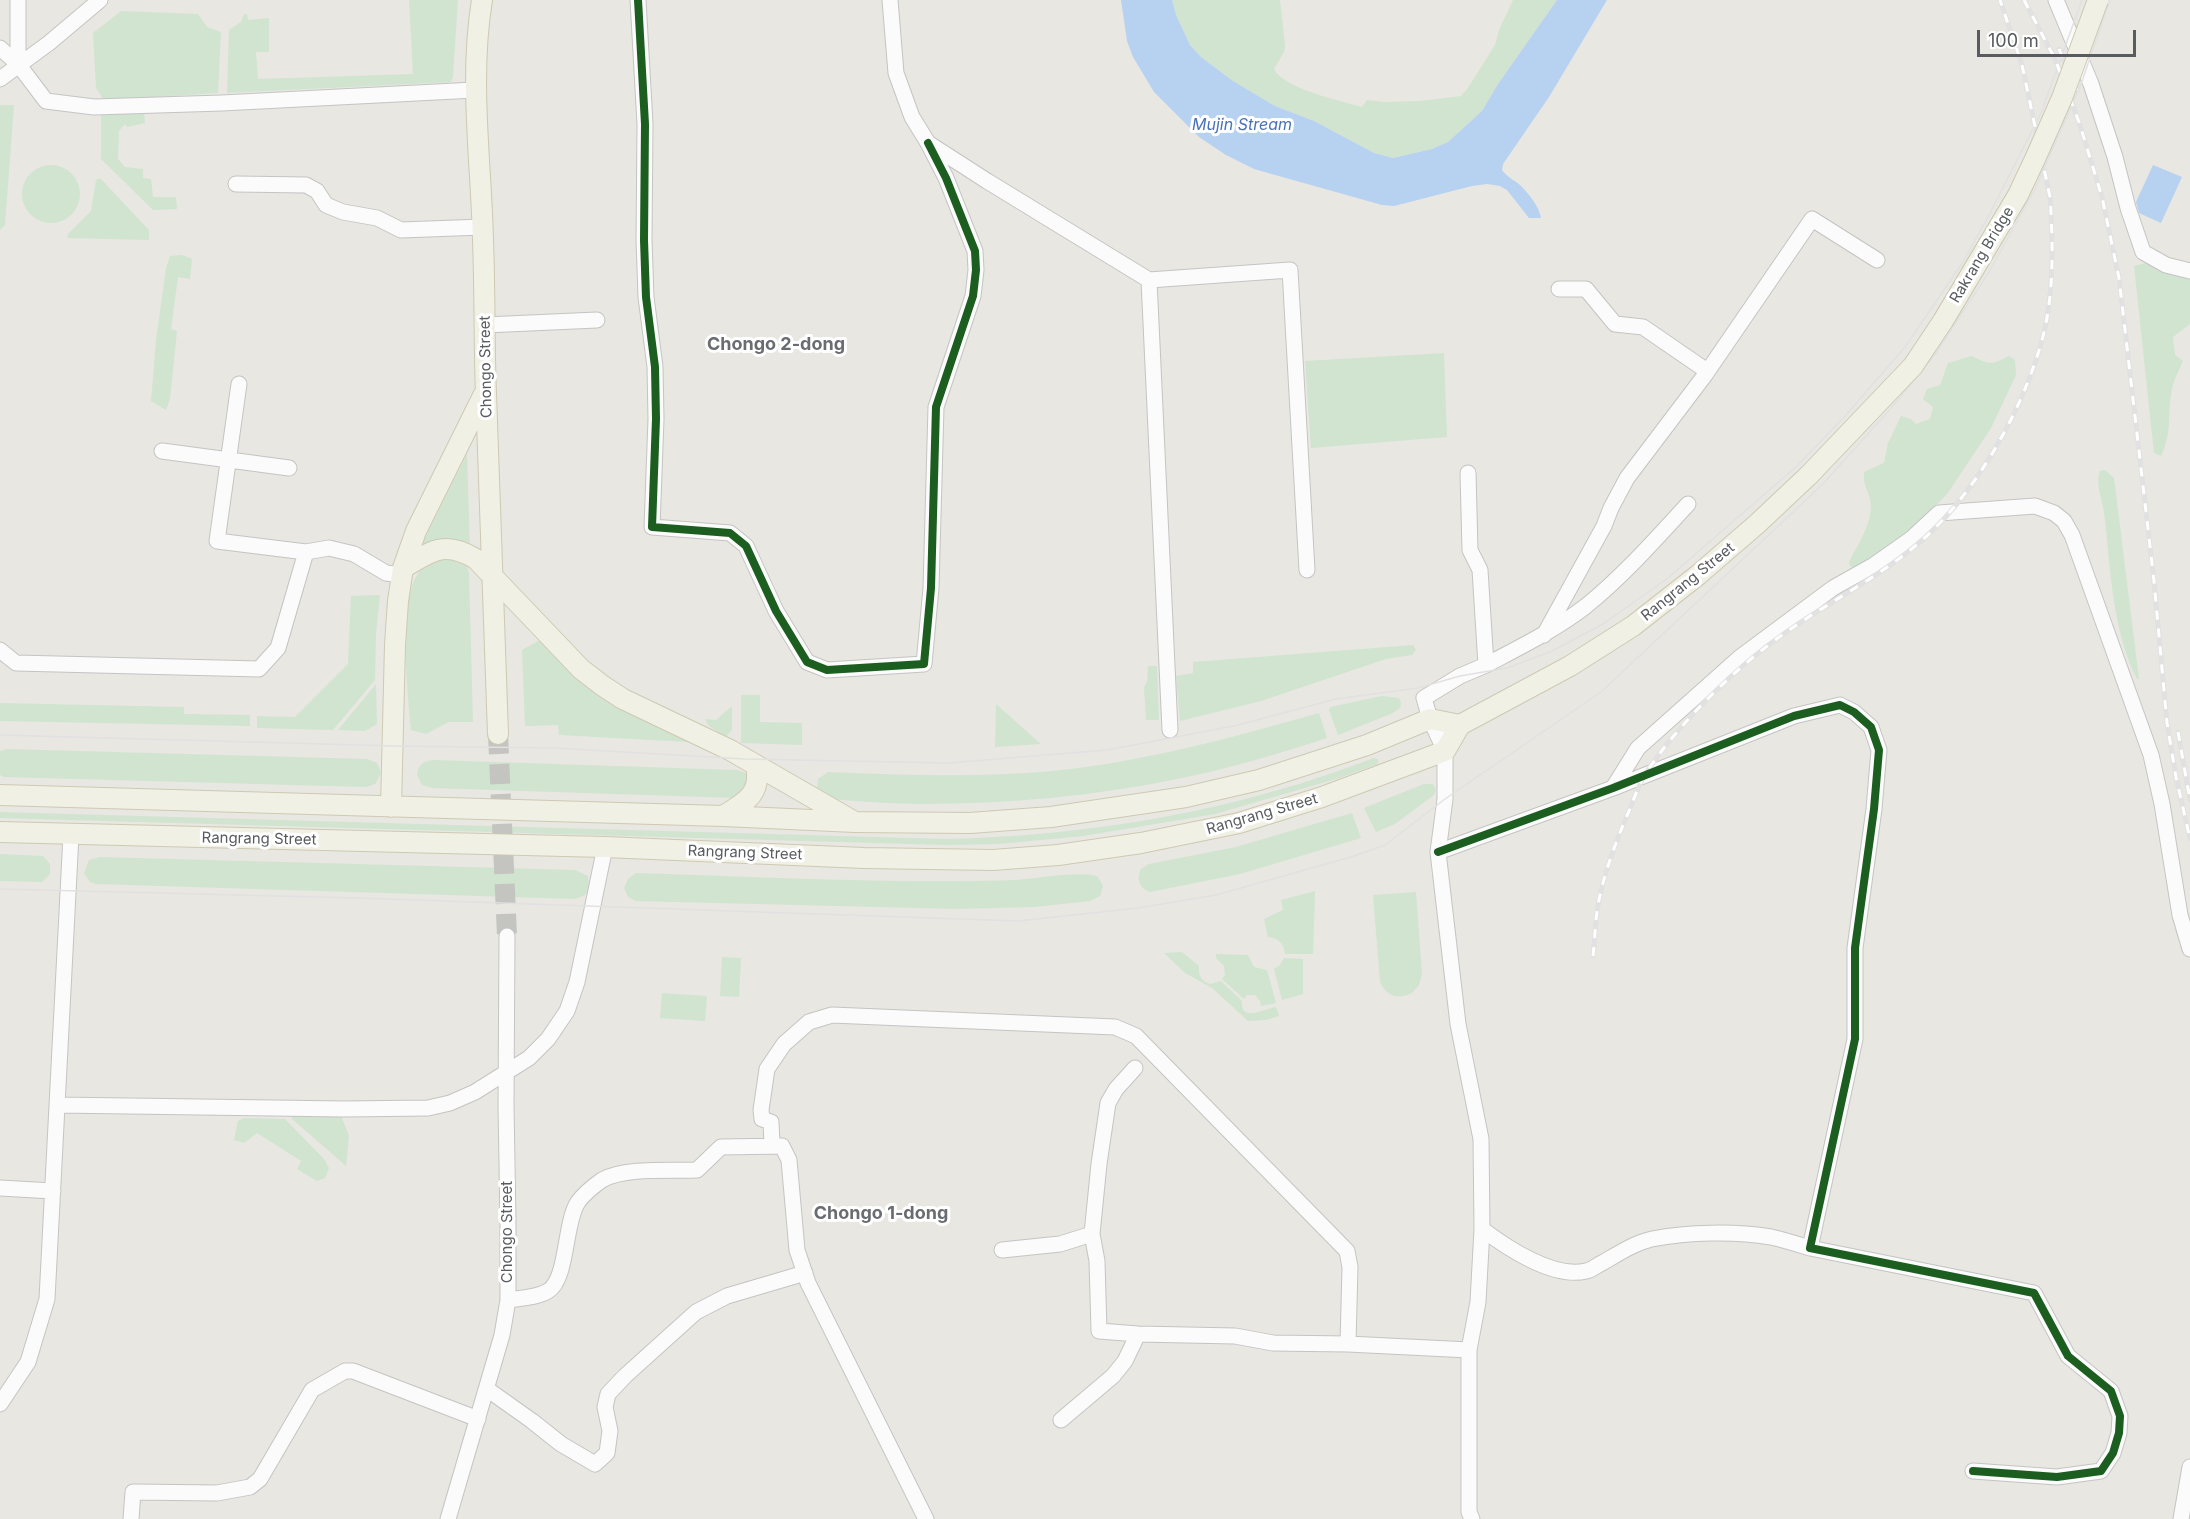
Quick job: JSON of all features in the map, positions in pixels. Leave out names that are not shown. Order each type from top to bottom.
[{"type":"main road","name":"Chongo Street","points":[[482,0],[475,61],[475,90],[483,227],[485,392],[494,578],[498,734]]},
{"type":"main road","name":"Rakrang Bridge","points":[[1809,475],[1913,366],[1948,312],[2018,195],[2062,98],[2098,0]]},
{"type":"main road","points":[[392,807],[395,645],[398,601],[403,572],[416,531],[485,392]]},
{"type":"main road","name":"Rangrang Street","points":[[1460,725],[1570,666],[1633,626],[1715,560],[1809,475]]},
{"type":"main road","points":[[403,572],[438,549],[454,548],[476,559],[581,669],[603,686],[623,699],[730,750],[855,822]]},
{"type":"main road","points":[[0,795],[723,816],[855,822],[970,823],[1039,818],[1186,797],[1259,780],[1367,745],[1430,719],[1460,725],[1445,751]]},
{"type":"main road","name":"Rangrang Street","points":[[0,832],[605,847],[993,860],[1058,855],[1141,843],[1239,823],[1322,797],[1445,751]]},
{"type":"main road","points":[[723,816],[747,801],[756,789],[758,776],[756,766]]},
{"type":"street","points":[[18,0],[18,64]]},
{"type":"street","points":[[0,79],[49,43],[100,0]]},
{"type":"street","points":[[638,0],[645,124],[645,274],[656,377],[652,527],[730,533],[746,546],[776,611],[807,662],[827,670],[924,664],[931,588],[936,407],[973,296],[976,270],[975,251],[946,178],[928,142],[912,117],[896,73],[890,0]]},
{"type":"street","points":[[2056,0],[2091,84],[2143,252],[2166,265],[2190,271]]},
{"type":"street","points":[[0,48],[18,64],[46,101],[94,107],[475,90]]},
{"type":"street","points":[[928,142],[987,181],[1149,280],[1290,270],[1307,570]]},
{"type":"street","points":[[236,184],[306,185],[317,191],[326,205],[343,212],[377,218],[401,230],[483,227]]},
{"type":"street","points":[[1544,635],[1604,526],[1627,478],[1707,371],[1812,219],[1877,260]]},
{"type":"street","points":[[1149,280],[1170,730]]},
{"type":"street","points":[[1559,289],[1586,289],[1615,324],[1643,327],[1707,371]]},
{"type":"street","points":[[485,325],[597,320]]},
{"type":"street","points":[[239,384],[217,541],[306,552],[329,548],[354,554],[386,573],[403,572]]},
{"type":"street","points":[[162,451],[289,468]]},
{"type":"street","points":[[1468,473],[1470,550],[1480,570],[1486,665]]},
{"type":"street","points":[[1466,1517],[1469,1350],[1478,1302],[1482,1230],[1481,1139],[1458,1024],[1438,852],[1445,799],[1445,751],[1430,719],[1424,698],[1460,676],[1544,635],[1586,606],[1644,551],[1688,504]]},
{"type":"street","points":[[1613,788],[1638,748],[1739,658],[1833,588],[1874,565],[1911,539],[1939,513],[2035,506],[2054,513],[2064,521],[2072,535],[2140,722],[2151,755],[2162,804],[2180,915],[2190,949]]},
{"type":"street","points":[[0,651],[16,663],[259,669],[278,648],[306,552]]},
{"type":"street","points":[[1438,852],[1613,788],[1794,716],[1840,705],[1854,712],[1871,727],[1879,750],[1874,809],[1855,948],[1855,1039],[1810,1248]]},
{"type":"street","points":[[0,1404],[28,1362],[47,1299],[71,835]]},
{"type":"street","points":[[57,1104],[344,1109],[428,1108],[450,1103],[475,1092],[529,1058],[548,1038],[567,1011],[582,960],[605,847]]},
{"type":"street","name":"Chongo Street","points":[[448,1519],[502,1335],[508,1300],[507,936]]},
{"type":"street","points":[[772,1144],[773,1126],[771,1122],[762,1119],[761,1110],[767,1069],[784,1044],[809,1022],[832,1015],[1115,1027],[1136,1035],[1347,1251],[1350,1267],[1348,1344]]},
{"type":"street","points":[[1135,1068],[1116,1089],[1108,1103],[1099,1164],[1092,1234],[1097,1261],[1099,1331],[1235,1336],[1273,1343],[1469,1350]]},
{"type":"street","points":[[508,1300],[549,1291],[561,1273],[565,1242],[578,1202],[603,1179],[634,1171],[697,1170],[722,1147],[772,1144],[782,1146],[789,1160],[797,1250],[805,1273],[926,1519]]},
{"type":"street","points":[[0,1188],[53,1191]]},
{"type":"street","points":[[1482,1230],[1506,1246],[1547,1266],[1567,1271],[1587,1271],[1651,1239],[1684,1235],[1744,1234],[2034,1293],[2068,1356],[2111,1391],[2120,1416],[2119,1433],[2113,1453],[2101,1471],[2057,1477],[1973,1471]]},
{"type":"street","points":[[1002,1250],[1060,1244],[1092,1234]]},
{"type":"street","points":[[487,1389],[561,1444],[595,1464],[608,1453],[610,1431],[605,1407],[608,1394],[625,1376],[696,1312],[727,1296],[805,1273]]},
{"type":"street","points":[[1061,1420],[1113,1376],[1125,1362],[1138,1334]]},
{"type":"street","points":[[131,1519],[133,1492],[217,1493],[250,1487],[260,1479],[312,1390],[345,1371],[353,1371],[478,1419]]},
{"type":"street","points":[[2181,1519],[2190,1467]]},
{"type":"green space","points":[[409,0],[458,0],[451,82],[227,93],[229,30],[241,22],[244,14],[247,14],[248,20],[269,18],[269,52],[256,52],[258,79],[413,74]]},
{"type":"green space","points":[[1172,0],[1280,0],[1285,46],[1274,69],[1289,83],[1328,98],[1362,107],[1367,100],[1420,101],[1461,96],[1495,45],[1499,30],[1513,0],[1557,0],[1498,84],[1482,111],[1448,142],[1432,149],[1393,158],[1374,153],[1314,121],[1275,106],[1233,81],[1201,57],[1190,45],[1176,15]]},
{"type":"green space","points":[[121,11],[198,14],[207,27],[221,32],[218,93],[104,100],[96,88],[93,33]]},
{"type":"green space","points":[[0,105],[14,105],[5,225],[0,230]]},
{"type":"green space","points":[[144,113],[145,123],[127,127],[125,124],[119,131],[118,159],[125,167],[143,169],[143,178],[151,179],[153,197],[176,197],[177,209],[153,210],[101,159],[101,115]]},
{"type":"green space","points":[[51,165],[67,170],[75,178],[80,194],[75,210],[67,218],[51,223],[35,218],[27,210],[22,194],[27,178],[35,170]]},
{"type":"green space","points":[[100,178],[149,230],[149,240],[67,238],[68,234],[91,211],[96,180]]},
{"type":"green space","points":[[182,255],[192,259],[190,279],[178,277],[171,329],[177,331],[170,399],[166,410],[151,401],[156,340],[166,268],[170,256]]},
{"type":"green space","points":[[2146,263],[2190,275],[2190,324],[2173,337],[2175,355],[2183,361],[2172,389],[2167,438],[2161,456],[2154,453],[2134,266]]},
{"type":"green space","points":[[1444,353],[1447,437],[1311,448],[1305,361]]},
{"type":"green space","points":[[1972,356],[1991,363],[2009,356],[2015,360],[2016,375],[1991,428],[1947,494],[1909,533],[1872,561],[1854,569],[1849,562],[1865,532],[1871,507],[1864,472],[1884,463],[1888,443],[1901,416],[1911,419],[1916,424],[1930,419],[1933,407],[1923,399],[1927,389],[1940,385],[1948,363]]},
{"type":"green space","points":[[467,454],[470,551],[425,547],[423,542]]},
{"type":"green space","points":[[2105,470],[2114,478],[2139,679],[2128,659],[2113,597],[2099,486],[2100,471]]},
{"type":"green space","points":[[443,559],[459,560],[467,566],[469,574],[473,722],[449,722],[426,734],[411,730],[406,650],[408,607],[411,589],[419,571],[428,564]]},
{"type":"green space","points":[[380,595],[375,680],[333,730],[257,728],[257,716],[295,717],[348,664],[351,596]]},
{"type":"green space","points":[[542,639],[617,705],[689,742],[559,735],[558,725],[525,726],[522,650]]},
{"type":"green space","points":[[1413,645],[1416,650],[1412,655],[1386,659],[1261,701],[1180,721],[1176,676],[1193,673],[1193,662]]},
{"type":"green space","points":[[1148,666],[1157,666],[1159,720],[1146,720],[1144,687],[1147,682]]},
{"type":"green space","points":[[376,684],[377,724],[365,731],[338,730]]},
{"type":"green space","points":[[741,695],[760,695],[760,722],[802,723],[802,745],[741,743]]},
{"type":"green space","points":[[1382,696],[1399,698],[1400,708],[1338,735],[1330,707]]},
{"type":"green space","points":[[0,703],[184,707],[184,714],[250,715],[250,726],[0,721]]},
{"type":"green space","points":[[996,704],[1041,744],[995,747]]},
{"type":"green space","points":[[732,706],[732,730],[726,737],[709,726],[705,719],[716,720]]},
{"type":"green space","points":[[1319,713],[1327,738],[1215,771],[1114,790],[1019,801],[923,804],[828,799],[817,790],[818,779],[828,772],[968,775],[1052,771],[1120,762],[1187,748]]},
{"type":"green space","points":[[7,749],[367,759],[377,763],[381,773],[375,784],[366,787],[4,777],[0,775],[0,751]]},
{"type":"green space","points":[[1374,758],[1378,759],[1378,764],[1336,779],[1215,814],[1083,836],[999,844],[945,845],[0,818],[0,812],[944,839],[999,837],[1108,826],[1216,806],[1322,777]]},
{"type":"green space","points":[[434,760],[737,770],[746,773],[751,783],[736,798],[432,788],[422,785],[417,775],[422,764]]},
{"type":"green space","points":[[1424,784],[1433,784],[1436,790],[1434,795],[1395,824],[1376,832],[1364,808]]},
{"type":"green space","points":[[1352,813],[1361,838],[1240,874],[1150,892],[1140,883],[1141,869],[1149,864],[1236,847]]},
{"type":"green space","points":[[0,854],[43,856],[50,864],[50,874],[42,882],[0,881]]},
{"type":"green space","points":[[100,857],[575,870],[588,876],[589,888],[585,895],[575,899],[96,884],[90,882],[84,873],[89,860]]},
{"type":"green space","points":[[636,873],[921,881],[1016,880],[1082,874],[1098,877],[1103,886],[1100,896],[1090,901],[1034,907],[958,909],[636,901],[628,897],[624,888],[628,879]]},
{"type":"green space","points":[[1315,891],[1313,954],[1285,954],[1280,942],[1268,937],[1264,919],[1283,910],[1281,900]]},
{"type":"green space","points":[[1416,892],[1422,974],[1419,985],[1412,993],[1397,996],[1386,991],[1380,982],[1373,895]]},
{"type":"green space","points":[[1182,952],[1199,966],[1202,979],[1210,984],[1221,981],[1242,1001],[1242,1008],[1245,1012],[1254,1013],[1276,1007],[1279,1016],[1266,1020],[1248,1021],[1212,988],[1185,973],[1164,953]]},
{"type":"green space","points":[[1216,954],[1248,955],[1254,967],[1267,970],[1276,1003],[1261,1006],[1255,995],[1247,995],[1244,999],[1222,979],[1225,975],[1224,966],[1216,958]]},
{"type":"green space","points":[[722,957],[741,958],[739,997],[720,996]]},
{"type":"green space","points":[[1284,958],[1303,959],[1303,994],[1282,1000],[1274,969]]},
{"type":"green space","points":[[662,993],[707,996],[705,1021],[660,1018]]},
{"type":"green space","points":[[291,1116],[341,1116],[349,1136],[346,1166],[292,1119]]},
{"type":"green space","points":[[244,1118],[285,1119],[324,1159],[329,1168],[325,1178],[317,1181],[297,1169],[301,1161],[257,1133],[244,1143],[234,1140],[238,1121]]},
{"type":"water","name":"Mujin Stream","points":[[1121,0],[1172,0],[1176,15],[1190,45],[1201,57],[1233,81],[1275,106],[1314,121],[1374,153],[1393,158],[1432,149],[1448,142],[1482,111],[1498,84],[1557,0],[1607,0],[1549,97],[1503,164],[1502,170],[1520,185],[1538,209],[1541,218],[1529,218],[1507,190],[1500,186],[1487,184],[1472,186],[1394,206],[1382,205],[1254,169],[1226,155],[1199,137],[1154,92],[1133,57],[1127,41]]},
{"type":"water","points":[[2153,165],[2182,177],[2161,223],[2139,213],[2136,202]]},
{"type":"tunnel","points":[[498,734],[507,936]]},
{"type":"tram line","points":[[0,735],[554,748],[745,759],[949,763],[1107,750],[1234,726],[1336,699],[1418,688],[1460,676],[1507,668],[1552,651],[1603,624],[1668,578],[1798,465],[1846,415],[1905,347],[1963,262],[1989,215],[2041,113],[2082,0]]},
{"type":"tram line","points":[[0,889],[358,898],[1018,921],[1138,908],[1216,895],[1351,857],[1385,845],[1445,799],[1601,692],[1822,485],[1893,406],[1936,353],[1989,272],[2036,187],[2081,84],[2110,0]]},
{"type":"railway","points":[[1593,956],[1598,905],[1611,857],[1641,782],[1659,754],[1709,697],[1767,646],[1899,559],[1936,527],[1957,503],[1996,448],[2026,387],[2045,328],[2050,296],[2052,246],[2050,197],[2022,65],[2000,0]]},
{"type":"railway","points":[[2024,0],[2055,59],[2079,122],[2102,197],[2119,278],[2154,581],[2167,723],[2190,839]]},
{"type":"railway","points":[[2059,49],[2077,91]]},
{"type":"railway","points":[[2178,732],[2190,800]]},
{"type":"cycle path","points":[[638,0],[645,124],[646,297],[655,367],[656,419],[652,527],[730,533],[746,546],[776,611],[807,662],[827,670],[924,664],[931,588],[936,407],[973,296],[976,270],[975,251],[946,178],[928,143]]},
{"type":"cycle path","points":[[1438,852],[1613,788],[1794,716],[1840,705],[1854,712],[1871,727],[1879,750],[1874,809],[1855,948],[1855,1039],[1810,1248],[2034,1293],[2068,1356],[2111,1391],[2120,1416],[2119,1433],[2113,1453],[2101,1471],[2057,1477],[1973,1471]]},
{"type":"district","name":"Chongo 2-dong","points":[[776,345]]},
{"type":"district","name":"Chongo 1-dong","points":[[881,1214]]}]
